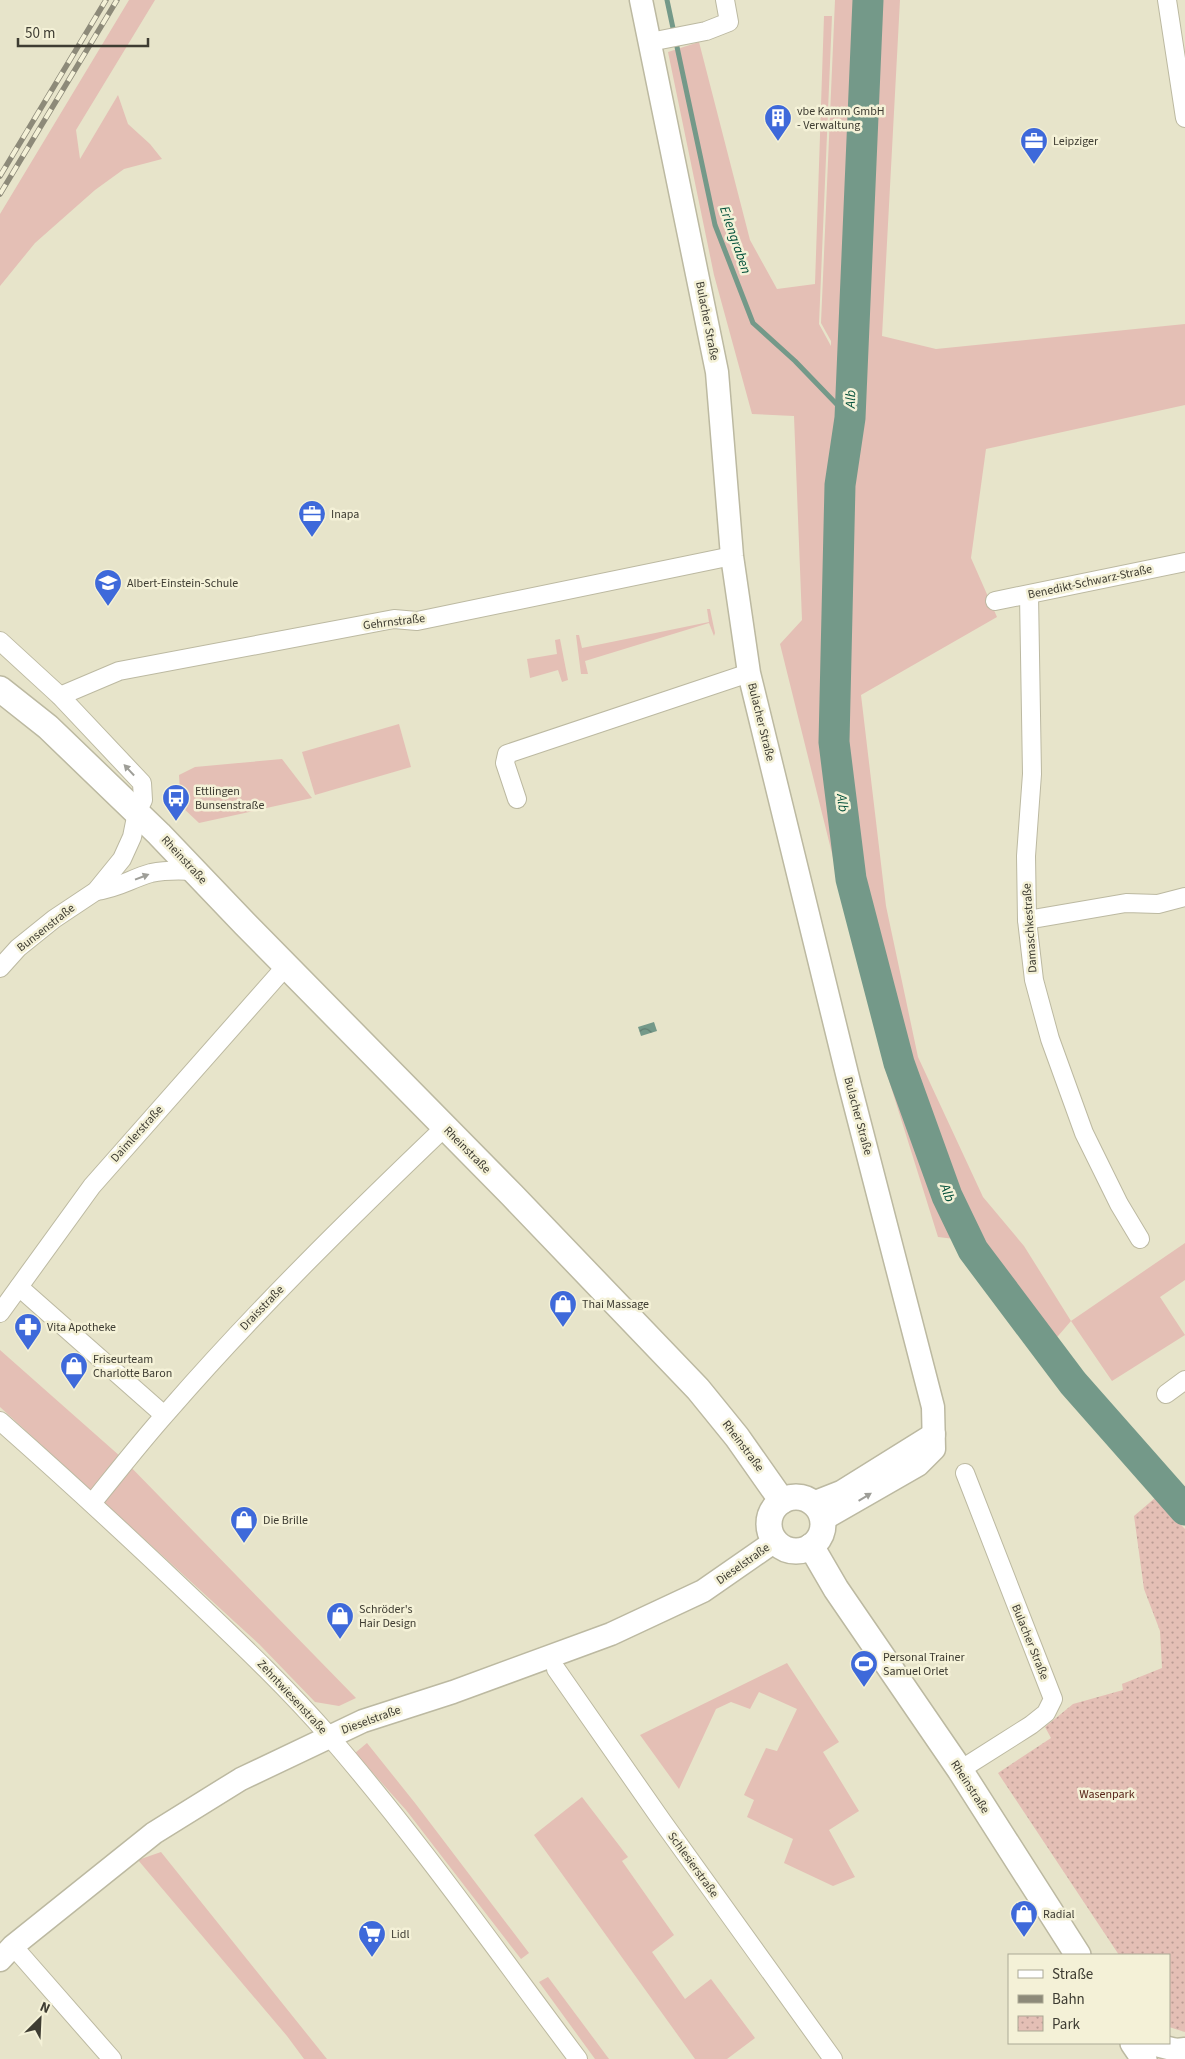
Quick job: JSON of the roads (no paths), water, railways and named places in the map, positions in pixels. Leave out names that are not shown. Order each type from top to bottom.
[{"type":"main road","name":"Rheinstraße","points":[[0,689],[48,727],[137,812],[698,1389],[737,1437],[782,1501]]},
{"type":"main road","points":[[800,1498],[818,1512],[820,1535],[811,1546],[794,1551],[786,1549],[775,1541],[770,1529],[770,1516],[774,1508],[782,1501],[800,1498]]},
{"type":"main road","name":"Rheinstraße","points":[[811,1546],[836,1589],[960,1770],[1077,1954]]},
{"type":"main road","points":[[1134,2044],[1144,2059]]},
{"type":"street","name":"Bulacher Straße","points":[[641,0],[658,40],[717,372],[732,556],[749,673],[849,1082],[933,1407],[934,1449],[918,1465],[818,1512]]},
{"type":"street","points":[[658,40],[691,35],[729,22],[725,0]]},
{"type":"street","points":[[1166,0],[1185,118]]},
{"type":"street","name":"Gehrnstraße","points":[[60,696],[119,671],[394,620],[418,621],[732,556]]},
{"type":"street","name":"Benedikt-Schwarz-Straße","points":[[995,601],[1185,562]]},
{"type":"street","name":"Damaschkestraße","points":[[1029,595],[1032,774],[1026,856],[1027,920],[1034,980],[1050,1039],[1084,1133],[1119,1204],[1140,1239]]},
{"type":"street","points":[[0,641],[60,696],[142,783],[143,800],[137,812]]},
{"type":"street","points":[[517,799],[505,763],[507,754],[749,673]]},
{"type":"street","name":"Bunsenstraße","points":[[0,968],[18,948],[96,891],[127,849],[137,812]]},
{"type":"street","name":"Bunsenstraße","points":[[96,891],[113,889],[152,873],[169,870],[194,871]]},
{"type":"street","points":[[1027,920],[1126,903],[1158,904],[1185,897]]},
{"type":"street","name":"Daimlerstraße","points":[[0,1313],[92,1186],[287,965]]},
{"type":"street","name":"Draisstraße","points":[[93,1502],[164,1415],[227,1345],[333,1235],[445,1127]]},
{"type":"street","points":[[19,1287],[164,1415]]},
{"type":"street","points":[[1166,1394],[1185,1380]]},
{"type":"street","name":"Zehntwiesenstraße","points":[[0,1420],[93,1502],[258,1661],[328,1736],[418,1844],[578,2059]]},
{"type":"street","name":"Bulacher Straße","points":[[960,1770],[1031,1725],[1046,1713],[1053,1699],[964,1473]]},
{"type":"street","name":"Dieselstraße","points":[[7,1953],[154,1833],[240,1779],[363,1721],[453,1692],[611,1634],[703,1591],[775,1541]]},
{"type":"street","name":"Schlesierstraße","points":[[556,1669],[832,2059]]},
{"type":"street","points":[[7,1953],[112,2059]]},
{"type":"street","points":[[1152,2044],[1176,2050],[1185,2049]]},
{"type":"water","points":[[654,1022],[657,1031],[641,1036],[638,1027]]},
{"type":"waterway","name":"Erlengraben","points":[[667,0],[715,225],[753,323],[795,361],[850,418]]},
{"type":"waterway","name":"Alb","points":[[868,0],[850,418],[840,485],[834,742],[851,879],[899,1063],[947,1196],[973,1250],[1073,1383],[1185,1510]]},
{"type":"railway","points":[[0,176],[106,0]]},
{"type":"railway","points":[[0,194],[117,0]]},
{"type":"place","name":"vbe Kamm GmbH - Verwaltung","points":[[778,142]]},
{"type":"place","name":"Leipziger","points":[[1034,165]]},
{"type":"place","name":"Inapa","points":[[312,538]]},
{"type":"place","name":"Albert-Einstein-Schule","points":[[108,607]]},
{"type":"place","name":"Ettlingen Bunsenstraße","points":[[176,822]]},
{"type":"place","name":"Thai Massage","points":[[563,1328]]},
{"type":"place","name":"Vita Apotheke","points":[[28,1351]]},
{"type":"place","name":"Friseurteam Charlotte Baron","points":[[74,1390]]},
{"type":"place","name":"Die Brille","points":[[244,1544]]},
{"type":"place","name":"Schröder's Hair Design","points":[[340,1640]]},
{"type":"place","name":"Personal Trainer Samuel Orlet","points":[[864,1688]]},
{"type":"place","name":"Radial","points":[[1024,1938]]},
{"type":"place","name":"Lidl","points":[[372,1958]]},
{"type":"park label","name":"Wasenpark","points":[[1107,1794]]}]
